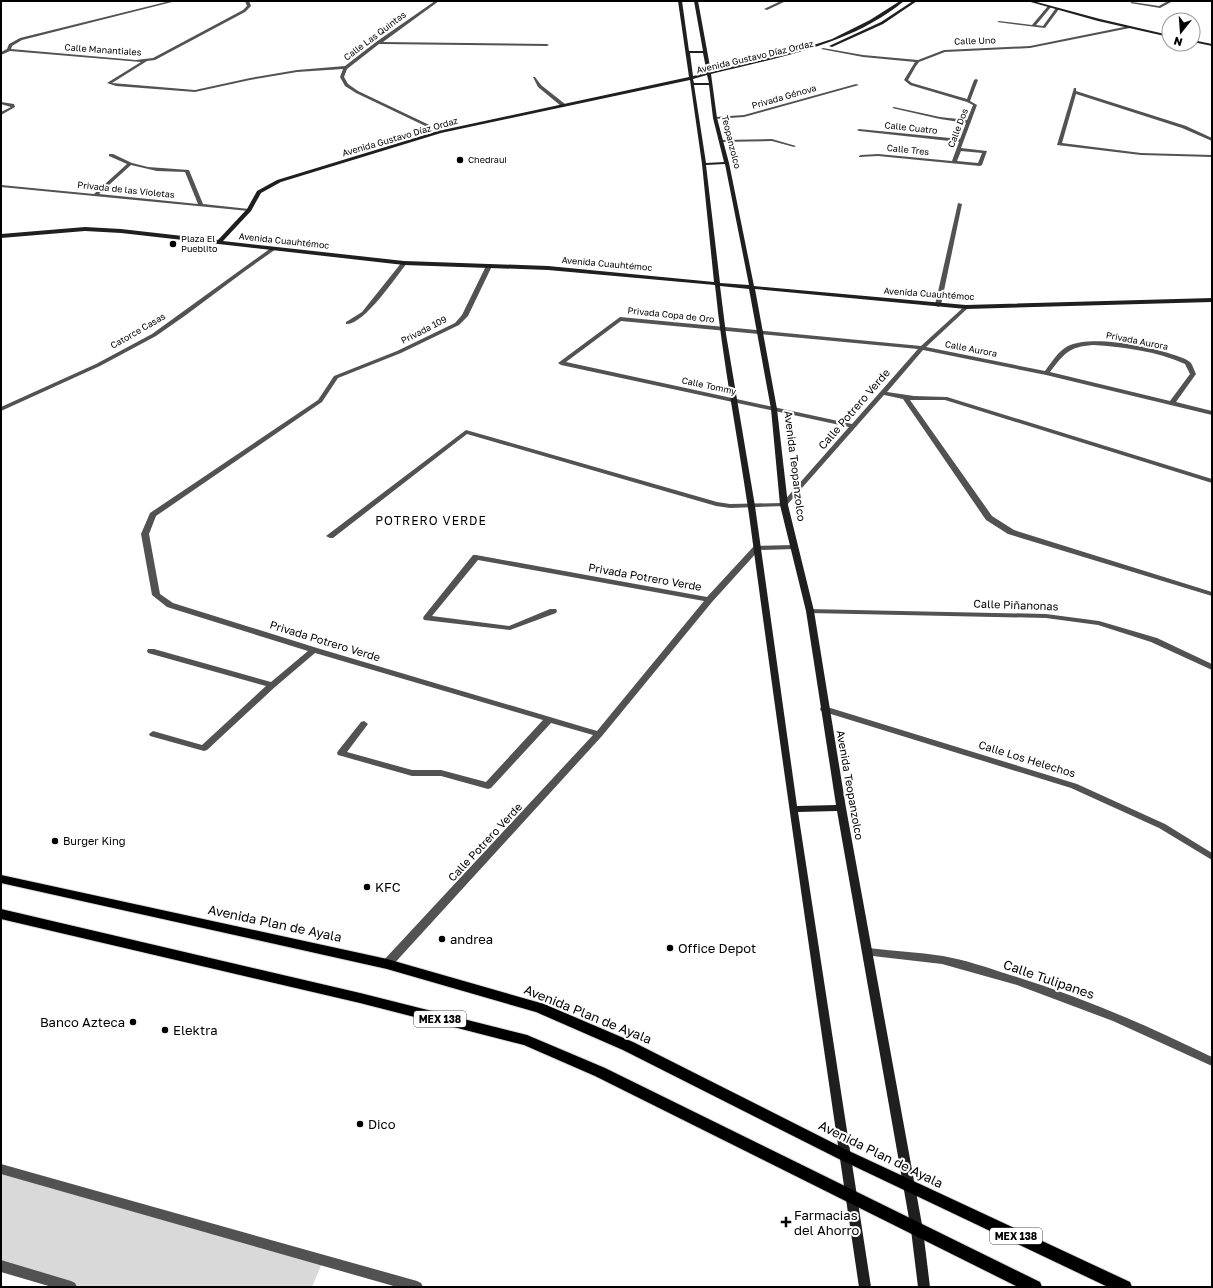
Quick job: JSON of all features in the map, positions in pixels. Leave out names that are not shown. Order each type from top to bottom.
[{"type":"main road","points":[[680,1],[704,164],[722,329],[751,506],[793,809],[865,1287]]},
{"type":"main road","name":"Teopanzolco","points":[[696,1],[711,84],[715,118],[727,163],[752,287]]},
{"type":"main road","name":"Avenida Gustavo Díaz Ordaz","points":[[219,242],[249,210],[259,192],[279,181],[440,132],[683,80],[691,80],[809,49],[833,40],[871,21],[902,1]]},
{"type":"main road","name":"Avenida Gustavo Díaz Ordaz","points":[[709,75],[800,56],[823,49],[882,23],[915,1]]},
{"type":"main road","points":[[1030,1],[1048,7],[1161,34]]},
{"type":"main road","points":[[871,21],[882,23]]},
{"type":"main road","points":[[1201,43],[1212,45]]},
{"type":"main road","points":[[687,52],[705,52]]},
{"type":"main road","points":[[691,80],[711,84]]},
{"type":"main road","points":[[704,164],[727,163]]},
{"type":"main road","name":"Avenida Cuauhtémoc","points":[[1,236],[85,229],[121,231],[404,263],[548,268],[966,307],[1212,300]]},
{"type":"main road","name":"Avenida Teopanzolco","points":[[752,287],[774,409],[784,505],[810,611],[824,709],[841,808],[917,1230],[924,1287]]},
{"type":"main road","points":[[793,809],[841,808]]},
{"type":"main road","name":"Avenida Plan de Ayala","points":[[1,879],[387,964],[539,1008],[628,1046],[844,1155],[1124,1287]]},
{"type":"main road","name":"MEX 138","points":[[1,914],[360,998],[527,1040],[600,1072],[917,1230],[1024,1286]]},
{"type":"street","name":"Calle Manantiales","points":[[9,50],[10,45],[21,39],[174,1]]},
{"type":"street","name":"Calle Manantiales","points":[[1,54],[9,50],[145,61],[154,59],[244,11],[249,6],[247,1]]},
{"type":"street","name":"Calle Las Quintas","points":[[437,1],[377,43],[347,67],[342,77],[346,85],[357,92],[440,132]]},
{"type":"street","points":[[766,9],[784,1]]},
{"type":"street","points":[[1162,1],[1169,2]]},
{"type":"street","points":[[1132,3],[1160,7],[1169,2]]},
{"type":"street","points":[[1033,26],[1048,7]]},
{"type":"street","points":[[999,22],[1044,27],[1057,9]]},
{"type":"street","name":"Calle Uno","points":[[823,49],[863,56],[918,61],[944,51],[1030,47],[1129,27]]},
{"type":"street","points":[[377,43],[547,45]]},
{"type":"street","points":[[145,61],[109,83],[116,85],[195,91],[250,78],[297,71],[347,67]]},
{"type":"street","points":[[918,61],[914,65],[906,80],[911,84],[968,101]]},
{"type":"street","points":[[534,78],[539,86],[563,105]]},
{"type":"street","name":"Calle Dos","points":[[954,162],[975,105],[968,101],[976,80]]},
{"type":"street","name":"Privada Génova","points":[[715,118],[744,116],[857,85]]},
{"type":"street","points":[[1212,140],[1184,127],[1075,91],[1059,144],[1141,154],[1212,156]]},
{"type":"street","points":[[1,103],[12,105],[13,107],[1,114]]},
{"type":"street","points":[[894,108],[940,118],[969,122]]},
{"type":"street","name":"Calle Cuatro","points":[[859,130],[962,141]]},
{"type":"street","points":[[721,141],[772,140],[794,146]]},
{"type":"street","name":"Calle Tres","points":[[861,156],[878,155],[980,165],[985,152],[959,148]]},
{"type":"street","points":[[110,155],[130,165],[151,170],[187,171],[201,206]]},
{"type":"street","points":[[95,195],[130,165]]},
{"type":"street","name":"Privada de las Violetas","points":[[1,186],[249,210]]},
{"type":"street","points":[[938,305],[960,204]]},
{"type":"street","name":"Catorce Casas","points":[[1,409],[122,352],[155,334],[192,309],[273,249]]},
{"type":"street","points":[[348,323],[364,312],[373,303],[404,263]]},
{"type":"street","name":"Privada 109","points":[[145,534],[153,515],[320,401],[336,377],[399,352],[457,324],[465,316],[489,266]]},
{"type":"street","name":"Calle Potrero Verde","points":[[784,505],[922,348],[966,307]]},
{"type":"street","name":"Privada Copa de Oro","points":[[561,363],[620,319],[722,329]]},
{"type":"street","name":"Calle Aurora","points":[[722,329],[922,348],[1046,373],[1212,413]]},
{"type":"street","name":"Privada Aurora","points":[[1046,373],[1069,348],[1088,342],[1112,343],[1173,356],[1188,364],[1193,374],[1172,404]]},
{"type":"street","name":"Calle Tommy","points":[[561,363],[853,426]]},
{"type":"street","points":[[883,393],[925,400],[945,398],[1212,481]]},
{"type":"street","points":[[906,398],[989,518],[1011,532],[1212,594]]},
{"type":"street","points":[[330,536],[466,432],[716,504],[730,506],[784,505]]},
{"type":"street","name":"Privada Potrero Verde","points":[[145,534],[156,595],[170,605],[314,650],[549,719]]},
{"type":"street","points":[[757,548],[794,547]]},
{"type":"street","name":"Calle Potrero Verde","points":[[387,964],[599,734],[709,600],[757,548]]},
{"type":"street","name":"Privada Potrero Verde","points":[[553,611],[510,628],[427,618],[476,557],[709,600]]},
{"type":"street","name":"Calle Piñanonas","points":[[810,611],[1046,616],[1099,623],[1154,640],[1212,667]]},
{"type":"street","points":[[153,734],[204,748],[272,685],[314,650]]},
{"type":"street","points":[[151,651],[272,685]]},
{"type":"street","name":"Calle Los Helechos","points":[[824,709],[1074,786],[1162,826],[1212,858]]},
{"type":"street","points":[[364,724],[341,753],[412,774],[441,773],[488,786],[549,719],[599,734]]},
{"type":"street","name":"Calle Tulipanes","points":[[868,952],[951,962],[1057,994],[1174,1043],[1212,1062]]},
{"type":"street","points":[[1,1169],[417,1287]]},
{"type":"street","points":[[1,1266],[71,1287]]},
{"type":"shaded area","points":[[1,1169],[323,1261],[312,1287],[71,1287],[1,1266]]},
{"type":"place","name":"Chedraui","points":[[460,160]]},
{"type":"place","name":"Plaza El Pueblito","points":[[173,244]]},
{"type":"place","name":"Burger King","points":[[55,841]]},
{"type":"place","name":"KFC","points":[[367,887]]},
{"type":"place","name":"andrea","points":[[442,939]]},
{"type":"place","name":"Office Depot","points":[[670,948]]},
{"type":"place","name":"Banco Azteca","points":[[133,1022]]},
{"type":"place","name":"Elektra","points":[[165,1030]]},
{"type":"place","name":"Dico","points":[[360,1124]]},
{"type":"place","name":"Farmacias del Ahorro","points":[[786,1222]]},
{"type":"district","name":"POTRERO VERDE","points":[[431,521]]}]
